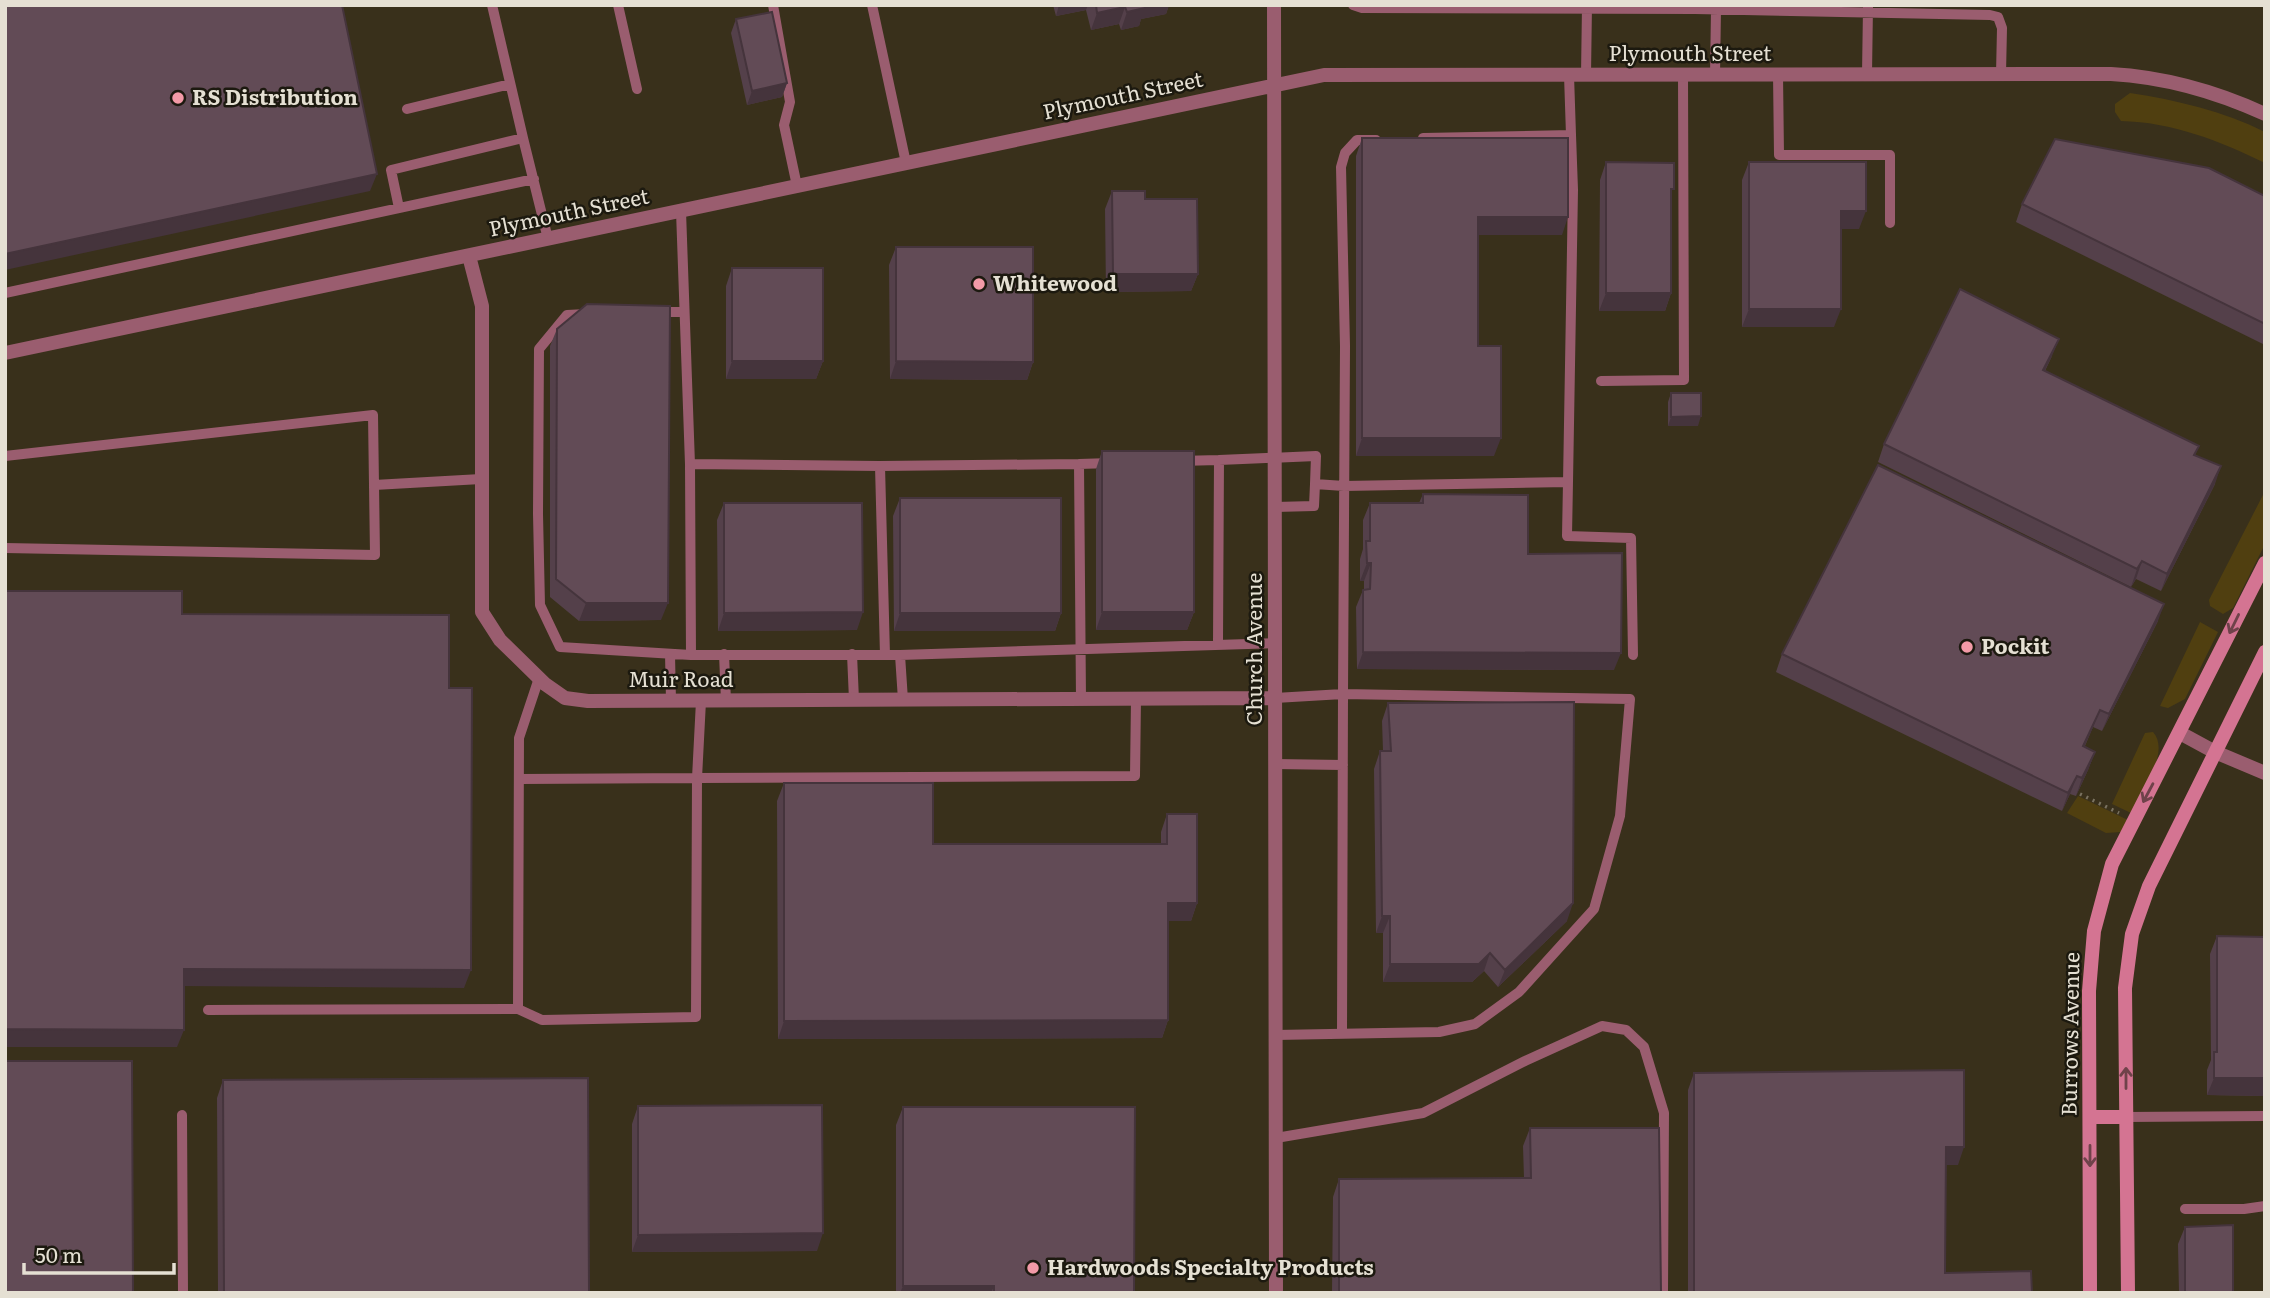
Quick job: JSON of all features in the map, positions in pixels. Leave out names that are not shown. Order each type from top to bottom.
[{"type":"street","name":"Church Avenue","points":[[1274,5],[1276,1293]]},
{"type":"street","name":"Plymouth Street","points":[[5,353],[1324,75],[2082,73],[2134,76],[2208,92],[2265,114]]},
{"type":"street","name":"Muir Road","points":[[470,256],[482,306],[482,612],[500,640],[539,678],[565,698],[588,701],[1275,698]]},
{"type":"street","name":"Burrows Avenue","points":[[2090,1293],[2089,991],[2094,931],[2112,864],[2265,562]]},
{"type":"street","points":[[2128,1293],[2125,988],[2133,934],[2149,886],[2265,652]]},
{"type":"street","points":[[2180,733],[2265,774]]},
{"type":"street","points":[[2090,1117],[2126,1118]]},
{"type":"lane","points":[[492,5],[548,239]]},
{"type":"lane","points":[[618,5],[637,89]]},
{"type":"lane","points":[[773,5],[790,102],[784,125],[797,186]]},
{"type":"lane","points":[[872,5],[906,163]]},
{"type":"lane","points":[[1353,5],[1362,8],[1868,9],[1990,15],[1998,18],[2002,28],[2001,74]]},
{"type":"lane","points":[[1586,75],[1587,7]]},
{"type":"lane","points":[[1716,9],[1716,75]]},
{"type":"lane","points":[[1867,74],[1868,9]]},
{"type":"lane","points":[[1778,74],[1779,155],[1890,155],[1890,223]]},
{"type":"lane","points":[[1569,75],[1573,190],[1567,536],[1631,538],[1633,655]]},
{"type":"lane","points":[[1601,381],[1684,380],[1683,75]]},
{"type":"lane","points":[[407,108],[510,84]]},
{"type":"lane","points":[[1410,139],[1571,135]]},
{"type":"lane","points":[[399,208],[391,170],[523,138]]},
{"type":"lane","points":[[1342,1034],[1345,346],[1340,167],[1345,153],[1357,140],[1384,139]]},
{"type":"lane","points":[[5,293],[534,179]]},
{"type":"lane","points":[[681,211],[690,464],[691,655]]},
{"type":"lane","points":[[645,313],[683,312]]},
{"type":"lane","points":[[593,314],[567,315],[539,349],[540,605],[560,647],[691,655],[900,654],[1276,643]]},
{"type":"lane","points":[[5,457],[373,415],[376,555],[5,548]]},
{"type":"lane","points":[[1163,461],[1315,456],[1314,506],[1275,506]]},
{"type":"lane","points":[[1217,643],[1219,460]]},
{"type":"lane","points":[[690,464],[880,466],[1121,462]]},
{"type":"lane","points":[[1079,464],[1082,699]]},
{"type":"lane","points":[[880,466],[885,654]]},
{"type":"lane","points":[[374,485],[481,479]]},
{"type":"lane","points":[[1315,484],[1344,486],[1568,482]]},
{"type":"lane","points":[[670,654],[671,701]]},
{"type":"lane","points":[[724,654],[726,701]]},
{"type":"lane","points":[[852,654],[854,700]]},
{"type":"lane","points":[[900,654],[902,700]]},
{"type":"lane","points":[[518,1009],[519,738],[539,678]]},
{"type":"lane","points":[[1275,698],[1343,694],[1630,699],[1620,816],[1594,909],[1519,992],[1475,1024],[1439,1032],[1275,1035]]},
{"type":"lane","points":[[520,779],[1135,776],[1136,699]]},
{"type":"lane","points":[[208,1010],[518,1009],[542,1020],[696,1017],[697,778],[701,701]]},
{"type":"lane","points":[[1275,764],[1343,765]]},
{"type":"lane","points":[[1276,1138],[1423,1113],[1525,1061],[1602,1026],[1626,1030],[1644,1047],[1664,1113],[1663,1293]]},
{"type":"lane","points":[[182,1115],[183,1293]]},
{"type":"lane","points":[[2126,1118],[2265,1116]]},
{"type":"lane","points":[[2185,1209],[2244,1209],[2265,1206]]},
{"type":"path","points":[[2080,794],[2134,820]]},
{"type":"shaded area","points":[[2130,93],[2199,107],[2265,132],[2265,163],[2195,134],[2159,125],[2121,121],[2115,112],[2115,104]]},
{"type":"shaded area","points":[[2265,491],[2265,544],[2233,608],[2223,614],[2210,606],[2209,600]]},
{"type":"shaded area","points":[[2200,622],[2218,632],[2185,699],[2168,708],[2160,706]]},
{"type":"shaded area","points":[[2153,732],[2158,740],[2157,761],[2131,813],[2112,804],[2145,733]]},
{"type":"shaded area","points":[[2078,796],[2128,820],[2121,832],[2106,833],[2067,813]]},
{"type":"building","name":"RS Distribution","points":[[5,5],[342,5],[377,174],[5,254]]},
{"type":"building","points":[[1096,5],[1145,5],[1145,8],[1127,12],[1125,7],[1097,13]]},
{"type":"building","points":[[772,12],[787,83],[752,91],[736,19]]},
{"type":"building","points":[[1362,138],[1568,138],[1568,217],[1478,217],[1478,346],[1501,346],[1501,438],[1362,438]]},
{"type":"building","points":[[2055,139],[2209,168],[2265,196],[2265,324],[2022,204]]},
{"type":"building","points":[[1606,162],[1674,163],[1674,189],[1671,189],[1671,293],[1606,293]]},
{"type":"building","points":[[1749,162],[1866,162],[1866,211],[1841,211],[1841,309],[1749,309]]},
{"type":"building","points":[[1112,191],[1145,191],[1145,199],[1197,199],[1198,274],[1113,274]]},
{"type":"building","points":[[896,247],[1033,247],[1033,362],[896,361]]},
{"type":"building","points":[[732,268],[823,268],[823,361],[732,361]]},
{"type":"building","points":[[1960,289],[2059,339],[2043,370],[2199,446],[2194,455],[2221,466],[2167,574],[2142,561],[2137,569],[1884,444]]},
{"type":"building","points":[[587,304],[670,306],[668,603],[586,603],[556,579],[557,329]]},
{"type":"building","points":[[1671,393],[1701,393],[1701,416],[1671,417]]},
{"type":"building","points":[[1102,451],[1194,451],[1194,612],[1102,612]]},
{"type":"building","name":"Pockit","points":[[1878,465],[2164,604],[2109,714],[2100,710],[2083,746],[2095,752],[2082,778],[2077,776],[2068,793],[1782,654]]},
{"type":"building","points":[[1423,494],[1528,495],[1528,554],[1622,553],[1621,653],[1363,652],[1363,590],[1370,589],[1371,563],[1367,563],[1366,541],[1370,541],[1370,503],[1423,503]]},
{"type":"building","points":[[900,498],[1061,498],[1061,613],[900,613]]},
{"type":"building","points":[[724,503],[862,503],[863,612],[724,613]]},
{"type":"building","points":[[5,591],[182,591],[182,614],[449,615],[449,688],[472,688],[471,970],[184,969],[184,1030],[5,1029]]},
{"type":"building","points":[[1574,702],[1573,903],[1505,970],[1490,953],[1479,964],[1390,964],[1390,916],[1382,916],[1380,751],[1391,751],[1388,703]]},
{"type":"building","points":[[784,783],[933,783],[933,844],[1167,844],[1167,814],[1197,814],[1197,903],[1168,903],[1168,1020],[784,1021]]},
{"type":"building","points":[[2217,936],[2265,937],[2265,1078],[2214,1078],[2214,1052],[2217,1052]]},
{"type":"building","points":[[5,1061],[132,1061],[133,1292],[5,1292]]},
{"type":"building","points":[[1964,1070],[1964,1147],[1946,1147],[1945,1273],[2031,1271],[2032,1293],[1694,1293],[1694,1073]]},
{"type":"building","points":[[588,1078],[589,1293],[224,1293],[223,1080]]},
{"type":"building","points":[[822,1105],[823,1233],[638,1235],[638,1106]]},
{"type":"building","points":[[903,1107],[1135,1107],[1134,1293],[994,1293],[994,1286],[903,1286]]},
{"type":"building","points":[[1530,1128],[1659,1128],[1661,1293],[1339,1293],[1339,1179],[1531,1178]]},
{"type":"building","points":[[2233,1225],[2233,1293],[2185,1293],[2185,1227]]},
{"type":"place","name":"RS Distribution","points":[[178,98]]},
{"type":"place","name":"Whitewood","points":[[979,284]]},
{"type":"place","name":"Pockit","points":[[1967,647]]},
{"type":"place","name":"Hardwoods Specialty Products","points":[[1033,1268]]}]
